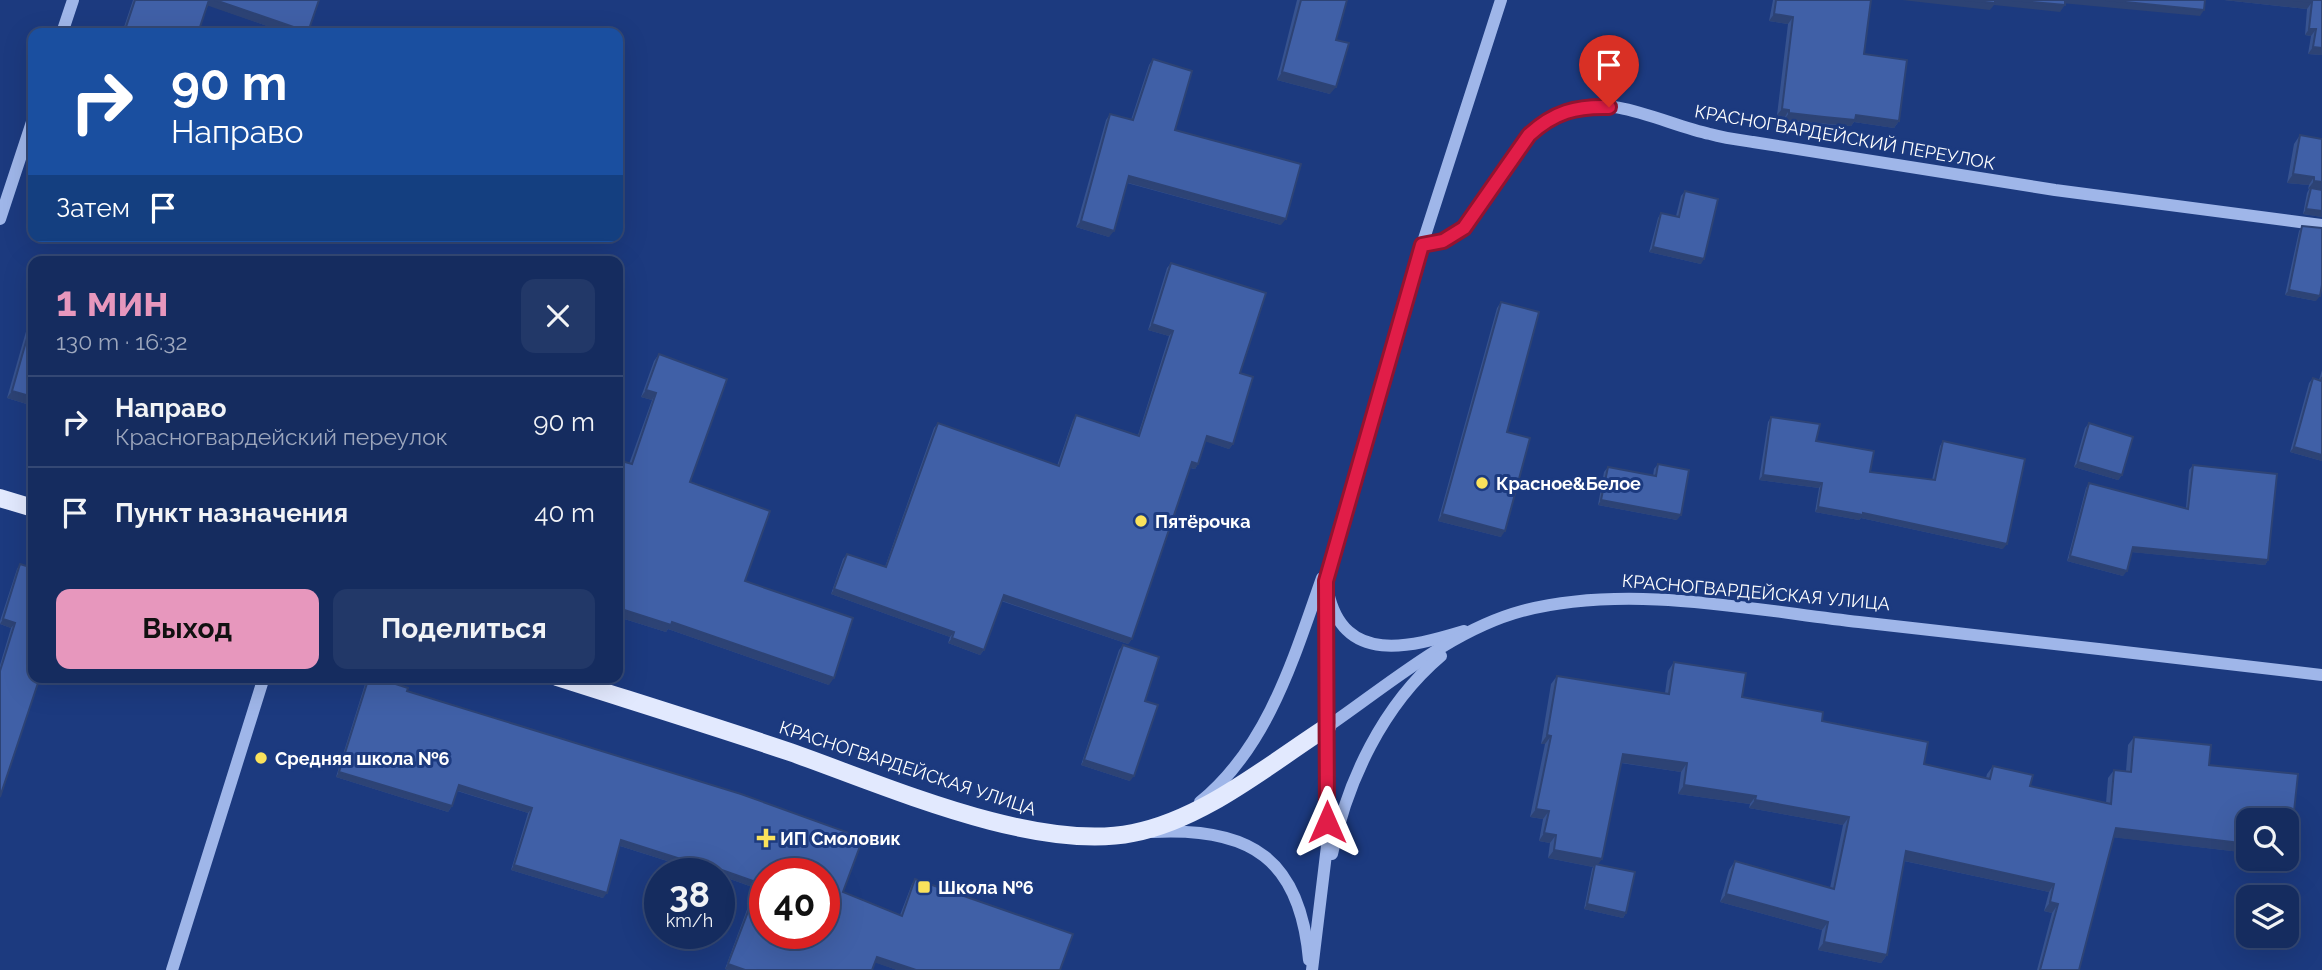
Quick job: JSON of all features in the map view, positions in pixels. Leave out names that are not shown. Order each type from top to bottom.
[{"type":"main road","points":[[0,498],[28,506]]},
{"type":"main road","name":"КРАСНОГВАРДЕЙСКАЯ УЛИЦА","points":[[575,683],[1010,825],[1076,838],[1105,838],[1135,833],[1185,815],[1213,800],[1327,726]]},
{"type":"street","points":[[64,28],[73,0]]},
{"type":"street","points":[[1185,815],[1228,773],[1265,719],[1289,670],[1335,541],[1422,245],[1500,0]]},
{"type":"street","name":"КРАСНОГВАРДЕЙСКИЙ ПЕРЕУЛОК","points":[[1422,245],[1443,241],[1464,228],[1529,135],[1543,123],[1571,108],[1588,106],[1628,111],[1710,134],[1753,142],[2055,190],[2322,225]]},
{"type":"street","points":[[0,219],[28,134]]},
{"type":"street","points":[[1322,899],[1327,846],[1326,581],[1335,541]]},
{"type":"street","points":[[1326,581],[1338,619],[1349,633],[1366,642],[1387,647],[1406,647],[1495,621]]},
{"type":"street","name":"КРАСНОГВАРДЕЙСКАЯ УЛИЦА","points":[[1327,726],[1465,636],[1519,612],[1572,601],[1658,601],[2322,675]]},
{"type":"street","points":[[1310,970],[1322,899],[1342,812],[1377,737],[1416,681],[1465,636]]},
{"type":"street","points":[[172,970],[262,683]]},
{"type":"street","points":[[1135,833],[1209,834],[1229,838],[1263,855],[1291,886],[1301,908],[1310,970]]},
{"type":"building","points":[[135,0],[209,0],[200,28],[126,28]]},
{"type":"building","points":[[215,0],[319,0],[309,28],[296,28]]},
{"type":"building","points":[[1301,0],[1347,0],[1336,40],[1349,43],[1336,87],[1282,72]]},
{"type":"building","points":[[1776,0],[1871,0],[1864,54],[1907,60],[1899,121],[1856,115],[1855,120],[1824,117],[1789,113],[1789,110],[1782,109],[1793,17],[1774,14]]},
{"type":"building","points":[[1965,0],[1995,0],[1995,3]]},
{"type":"building","points":[[2012,0],[2065,0],[2065,5]]},
{"type":"building","points":[[2106,0],[2205,0],[2204,10]]},
{"type":"building","points":[[2293,0],[2322,0],[2322,48],[2313,47],[2316,29],[2309,29],[2312,2]]},
{"type":"building","points":[[1153,59],[1192,71],[1175,130],[1301,164],[1286,219],[1129,176],[1114,231],[1081,221],[1110,114],[1133,120]]},
{"type":"building","points":[[2300,135],[2322,139],[2322,182],[2314,181],[2314,177],[2293,174]]},
{"type":"building","points":[[2311,188],[2322,190],[2322,211],[2306,209]]},
{"type":"building","points":[[1685,191],[1718,199],[1704,259],[1653,247],[1661,213],[1679,217]]},
{"type":"building","points":[[2302,226],[2322,228],[2320,296],[2289,290]]},
{"type":"building","points":[[1171,263],[1266,293],[1240,373],[1253,377],[1233,444],[1207,436],[1198,464],[1192,462],[1132,639],[1004,595],[984,650],[952,638],[954,632],[834,589],[847,554],[886,567],[938,423],[1059,466],[1076,415],[1139,436],[1173,331],[1152,324]]},
{"type":"building","points":[[1501,302],[1539,312],[1507,432],[1530,438],[1505,531],[1442,514]]},
{"type":"building","points":[[28,335],[28,396],[12,391]]},
{"type":"building","points":[[659,354],[727,379],[690,482],[770,511],[745,581],[853,618],[834,678],[672,622],[671,625],[623,610],[623,461],[632,464],[656,393],[646,390]]},
{"type":"building","points":[[2322,377],[2322,455],[2294,447],[2313,378],[2321,381]]},
{"type":"building","points":[[1771,417],[1820,424],[1816,441],[1874,451],[1870,472],[1935,480],[1943,441],[2025,459],[2007,544],[1863,513],[1818,507],[1822,483],[1763,475]]},
{"type":"building","points":[[2089,423],[2133,437],[2122,475],[2078,462]]},
{"type":"building","points":[[1658,464],[1689,470],[1681,515],[1601,500],[1608,467],[1656,476]]},
{"type":"building","points":[[2193,465],[2277,474],[2268,560],[2133,547],[2127,571],[2070,556],[2089,483],[2188,509]]},
{"type":"building","points":[[20,564],[28,566],[28,683],[38,683],[0,797],[0,671],[15,623],[3,619]]},
{"type":"building","points":[[1123,645],[1159,657],[1145,701],[1158,705],[1134,776],[1084,760]]},
{"type":"building","points":[[1674,662],[1746,673],[1742,697],[1823,712],[1822,721],[1928,742],[1924,764],[1990,779],[1993,766],[2033,775],[2030,786],[2111,804],[2114,770],[2131,772],[2134,737],[2211,745],[2209,765],[2298,774],[2294,808],[2236,808],[2236,842],[2116,828],[2079,970],[2040,970],[2058,904],[2050,902],[2054,884],[1906,851],[1887,955],[1824,942],[1828,922],[1726,894],[1735,861],[1834,889],[1849,817],[1755,800],[1756,796],[1684,785],[1687,763],[1623,754],[1602,859],[1554,850],[1556,835],[1544,833],[1549,811],[1536,809],[1551,736],[1547,735],[1557,676],[1669,694]]},
{"type":"building","points":[[367,683],[393,683],[408,688],[407,691],[741,794],[863,838],[843,892],[902,916],[915,879],[1073,934],[1060,970],[916,970],[877,957],[872,970],[745,970],[728,964],[749,909],[749,949],[840,949],[840,858],[749,858],[749,879],[735,875],[735,858],[678,858],[621,840],[607,893],[514,865],[532,808],[459,785],[452,806],[339,772]]},
{"type":"building","points":[[1595,864],[1635,872],[1626,913],[1587,904]]},
{"type":"place","name":"Красное&Белое","points":[[1482,483]]},
{"type":"place","name":"Пятёрочка","points":[[1141,521]]},
{"type":"place","name":"Средняя школа №6","points":[[261,758]]},
{"type":"place","name":"ИП Смоловик","points":[[766,838]]},
{"type":"place","name":"Школа №6","points":[[924,887]]},
{"type":"route","points":[[1327,822],[1324,615],[1326,581],[1335,541],[1422,245],[1443,241],[1464,228],[1529,135],[1543,123],[1571,108],[1609,107]]}]
